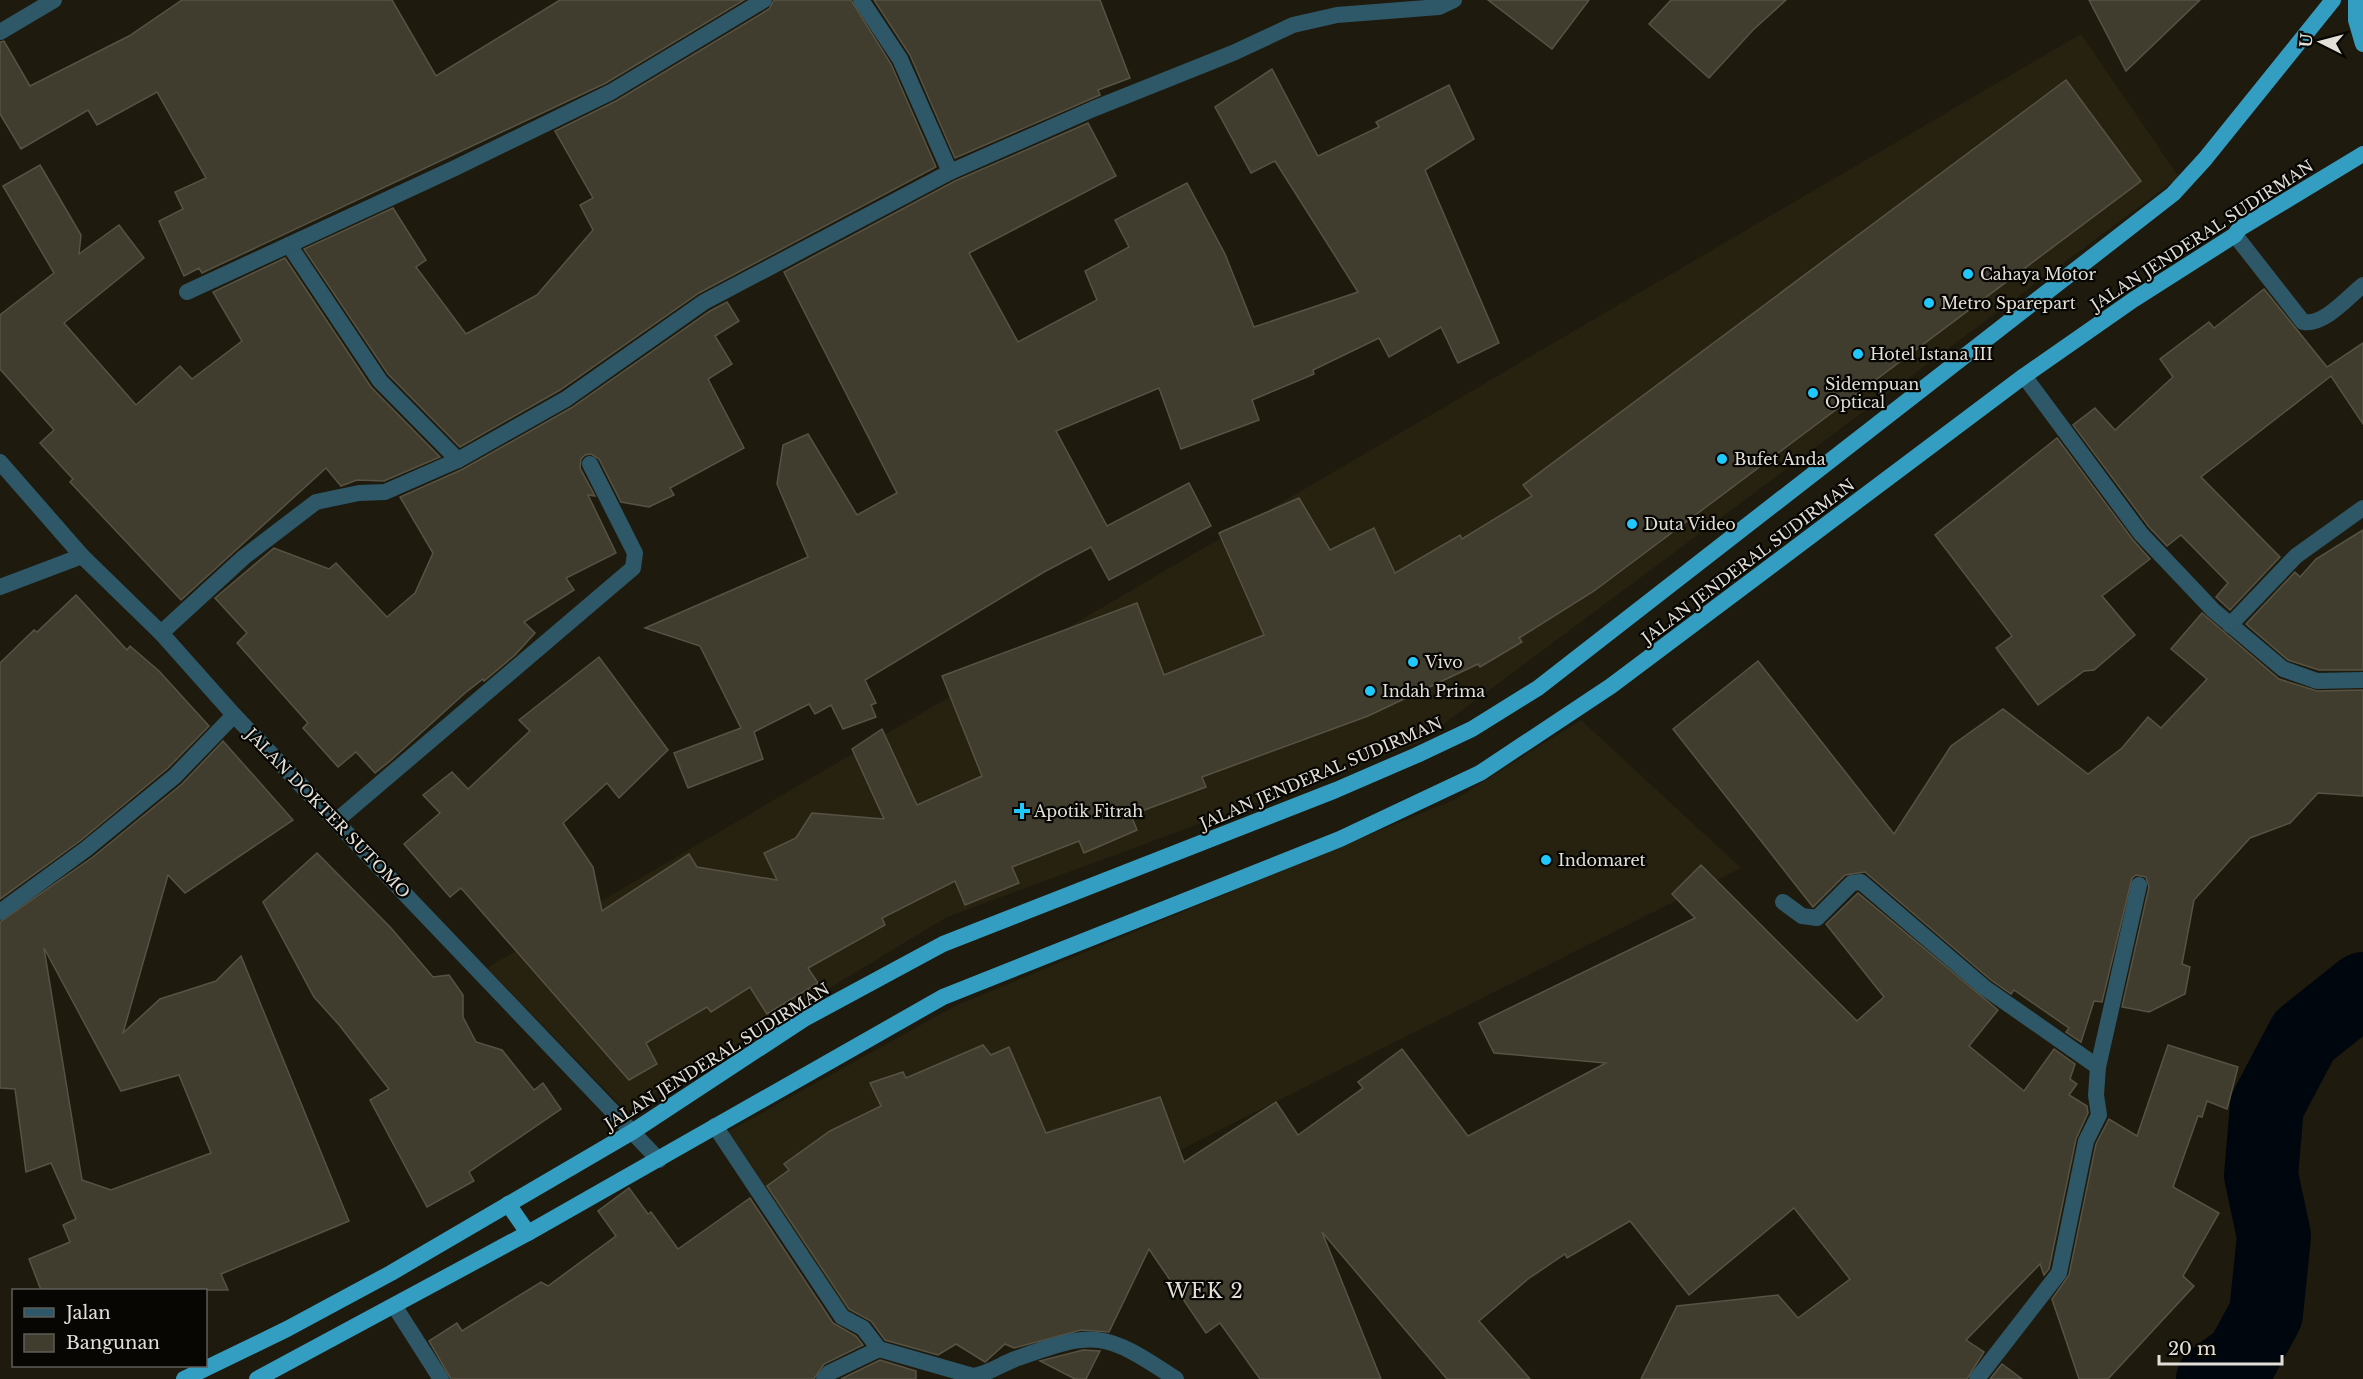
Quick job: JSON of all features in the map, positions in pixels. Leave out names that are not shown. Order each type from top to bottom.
[{"type":"highway","name":"JALAN JENDERAL SUDIRMAN","points":[[184,1379],[287,1329],[391,1273],[632,1132],[804,1019],[943,944],[1336,790],[1472,729],[1538,688],[2173,194],[2205,159],[2333,0]]},
{"type":"highway","points":[[2356,0],[2356,20],[2363,44]]},
{"type":"highway","name":"JALAN JENDERAL SUDIRMAN","points":[[257,1379],[395,1307],[528,1233],[943,997],[1340,839],[1480,773],[1611,686],[2024,376],[2133,300],[2235,235],[2239,229],[2363,154]]},
{"type":"highway","points":[[508,1204],[528,1233]]},
{"type":"street","points":[[0,32],[54,0]]},
{"type":"street","points":[[187,292],[455,168],[611,92],[764,0]]},
{"type":"street","points":[[861,0],[900,59],[950,172]]},
{"type":"street","points":[[161,633],[244,556],[316,502],[359,493],[385,492],[458,460],[566,399],[704,302],[950,172],[1093,109],[1233,53],[1293,24],[1337,15],[1438,7],[1455,0]]},
{"type":"street","points":[[2235,235],[2303,322],[2312,323],[2322,318],[2363,285]]},
{"type":"street","points":[[289,245],[380,381],[458,460]]},
{"type":"street","points":[[2024,376],[2140,534],[2171,568],[2230,624],[2283,669],[2317,681],[2363,680]]},
{"type":"street","name":"JALAN DOKTER SUTOMO","points":[[0,462],[82,556],[161,633],[234,715],[659,1160]]},
{"type":"street","points":[[336,821],[633,568],[635,553],[590,464]]},
{"type":"street","points":[[2230,624],[2296,556],[2363,508]]},
{"type":"street","points":[[0,587],[82,556]]},
{"type":"street","points":[[0,912],[86,849],[176,776],[234,715]]},
{"type":"street","points":[[1783,902],[1802,916],[1817,918],[1852,883],[1861,882],[1985,988],[2098,1067]]},
{"type":"street","points":[[1977,1379],[2059,1273],[2086,1141],[2099,1115],[2096,1095],[2098,1067],[2139,885]]},
{"type":"street","points":[[715,1126],[842,1317],[863,1328],[879,1349],[973,1376],[985,1374],[1001,1364],[1062,1343],[1096,1338],[1113,1342],[1137,1353],[1176,1379]]},
{"type":"street","points":[[395,1307],[441,1379]]},
{"type":"street","points":[[824,1379],[829,1372],[879,1349]]},
{"type":"shaded area","points":[[2081,34],[2179,177],[1418,743],[947,917],[626,1111],[487,968]]},
{"type":"shaded area","points":[[1581,720],[1741,868],[850,1316],[722,1135],[955,1006],[1456,799]]},
{"type":"building","points":[[182,0],[392,0],[436,76],[560,0],[744,0],[606,83],[202,273],[199,268],[184,276],[159,221],[183,209],[175,192],[206,178],[157,92],[97,125],[88,110],[21,149],[0,114],[0,42],[4,41],[30,86],[129,36]]},
{"type":"building","points":[[774,0],[851,0],[891,64],[936,167],[699,293],[560,390],[460,447],[388,374],[304,249],[393,208],[426,260],[416,267],[466,334],[537,295],[593,230],[580,205],[593,198],[555,131],[616,101],[769,9]]},
{"type":"building","points":[[874,0],[1100,0],[1130,78],[1098,90],[1100,95],[955,158],[910,55]]},
{"type":"building","points":[[1488,0],[1589,0],[1552,49]]},
{"type":"building","points":[[1671,0],[1786,0],[1753,30],[1709,78],[1649,24]]},
{"type":"building","points":[[2089,0],[2200,0],[2126,71]]},
{"type":"building","points":[[1272,69],[1318,156],[1379,127],[1376,122],[1449,85],[1474,139],[1425,170],[1499,343],[1458,363],[1441,327],[1389,357],[1379,338],[1313,370],[1314,374],[1252,400],[1259,420],[1181,449],[1159,388],[1056,431],[1107,526],[1189,483],[1211,526],[1109,580],[1091,547],[1044,572],[865,680],[876,703],[871,705],[876,717],[843,729],[831,705],[815,714],[809,704],[754,732],[763,759],[688,788],[674,753],[741,728],[700,646],[645,628],[808,557],[777,484],[783,445],[808,434],[857,515],[897,493],[784,272],[955,181],[1088,123],[1116,176],[969,253],[1018,342],[1097,300],[1085,271],[1129,247],[1115,220],[1187,183],[1225,254],[1254,327],[1358,292],[1275,161],[1251,173],[1215,107]]},
{"type":"building","points":[[2066,80],[2141,181],[1594,591],[1519,638],[1522,642],[1480,667],[1478,664],[1368,716],[1202,777],[1206,787],[1131,815],[1137,830],[1084,853],[1079,841],[1012,867],[1019,883],[965,905],[955,881],[882,918],[885,925],[808,968],[818,983],[767,1014],[750,987],[711,1012],[707,1007],[646,1043],[657,1064],[629,1080],[461,888],[450,897],[404,844],[440,813],[423,795],[452,772],[468,789],[530,731],[519,720],[599,657],[668,750],[619,798],[607,783],[563,823],[593,867],[602,911],[689,854],[697,867],[777,880],[764,853],[796,838],[812,813],[884,819],[852,749],[882,729],[917,805],[982,776],[942,676],[1137,603],[1164,675],[1264,635],[1219,533],[1299,498],[1330,550],[1374,528],[1395,573],[1460,535],[1462,539],[1532,496],[1523,485]]},
{"type":"building","points":[[40,165],[81,235],[79,254],[119,225],[144,258],[64,323],[136,405],[180,366],[192,379],[242,341],[213,292],[285,258],[371,387],[440,457],[384,481],[357,480],[341,486],[326,468],[181,600],[70,482],[73,479],[40,443],[54,430],[0,369],[0,315],[54,273],[3,186]]},
{"type":"building","points":[[2264,289],[2327,367],[2363,343],[2363,424],[2331,376],[2201,477],[2280,557],[2230,610],[2216,597],[2228,583],[2181,535],[2167,546],[2149,527],[2073,425],[2095,408],[2115,430],[2173,377],[2160,359],[2209,322],[2214,328]]},
{"type":"building","points":[[727,302],[739,321],[715,336],[732,364],[708,379],[744,448],[670,488],[674,495],[649,507],[621,502],[599,459],[591,454],[585,455],[581,459],[580,468],[595,496],[588,495],[616,553],[566,578],[574,590],[524,622],[535,633],[515,655],[484,681],[483,679],[465,693],[375,773],[356,752],[338,767],[303,728],[308,723],[237,643],[247,633],[215,598],[274,548],[329,569],[336,563],[387,617],[415,593],[433,553],[400,497],[463,469],[571,408],[710,311]]},
{"type":"building","points":[[2057,438],[2133,540],[2150,559],[2102,596],[2135,635],[2094,670],[2084,671],[2038,705],[1996,648],[2012,636],[1935,535]]},
{"type":"building","points":[[2363,530],[2363,670],[2319,670],[2288,660],[2246,624],[2295,572],[2300,577],[2316,559]]},
{"type":"building","points":[[76,595],[127,650],[130,646],[159,671],[209,726],[168,768],[80,841],[0,899],[0,663],[34,630],[37,632]]},
{"type":"building","points":[[2202,613],[2279,679],[2317,691],[2363,690],[2363,796],[2318,793],[2290,823],[2250,838],[2194,900],[2182,964],[2190,967],[2185,994],[2149,1012],[2122,1007],[2149,887],[2146,877],[2136,875],[2132,878],[2102,1002],[2094,1001],[2081,1042],[2066,1032],[2069,1028],[2014,990],[2011,994],[1991,980],[1865,872],[1845,875],[1813,907],[1673,729],[1758,661],[1894,834],[1951,746],[2003,709],[2088,774],[2122,748],[2148,717],[2161,728],[2207,679],[2171,649]]},
{"type":"building","points":[[223,741],[293,820],[185,893],[168,875],[123,1033],[160,999],[216,981],[241,956],[349,1221],[221,1274],[228,1290],[41,1289],[29,1259],[70,1242],[63,1225],[76,1219],[51,1163],[26,1172],[15,1089],[0,1088],[0,922],[93,857],[182,784]],"holes":[[[44,948],[121,1091],[179,1075],[211,1153],[111,1190],[82,1180]]]},
{"type":"building","points":[[317,853],[391,928],[433,977],[449,975],[463,995],[463,1017],[476,1042],[502,1050],[534,1090],[543,1083],[561,1109],[469,1172],[474,1181],[427,1207],[370,1100],[389,1089],[340,1026],[314,997],[263,902]]},
{"type":"building","points":[[1701,865],[1857,1021],[1884,997],[1826,924],[1858,893],[1998,1010],[1969,1046],[2024,1091],[2054,1049],[2075,1064],[2070,1079],[2077,1084],[2069,1095],[2087,1106],[2088,1113],[2076,1139],[2049,1269],[2044,1275],[2040,1264],[1966,1340],[1984,1352],[1967,1379],[1641,1379],[1677,1306],[1778,1295],[1798,1318],[1850,1279],[1794,1208],[1689,1295],[1630,1221],[1567,1258],[1565,1254],[1528,1279],[1479,1321],[1530,1379],[1447,1379],[1322,1232],[1381,1379],[1260,1379],[1220,1323],[1206,1333],[1149,1249],[1109,1332],[1081,1330],[1014,1348],[1005,1344],[985,1362],[956,1344],[938,1355],[885,1340],[871,1321],[849,1309],[767,1186],[789,1170],[784,1164],[830,1131],[881,1106],[870,1083],[903,1072],[906,1078],[983,1045],[991,1055],[1009,1047],[1046,1133],[1160,1097],[1184,1162],[1276,1102],[1298,1135],[1363,1088],[1358,1082],[1402,1049],[1468,1136],[1606,1063],[1494,1053],[1479,1023],[1695,918],[1672,894]]},
{"type":"building","points":[[2168,1045],[2238,1067],[2227,1109],[2207,1101],[2202,1117],[2198,1116],[2173,1187],[2219,1213],[2183,1276],[2194,1286],[2108,1379],[2079,1379],[2052,1299],[2069,1275],[2096,1144],[2109,1119],[2137,1136]]},
{"type":"building","points":[[629,1188],[648,1214],[651,1212],[678,1249],[750,1198],[833,1323],[856,1336],[863,1345],[824,1364],[814,1379],[451,1379],[429,1341],[457,1323],[462,1331],[541,1282],[548,1286],[616,1236],[598,1211]]},
{"type":"building","points":[[1083,1350],[1100,1351],[1086,1379],[1075,1379],[1040,1361]]},
{"type":"building","points":[[880,1360],[916,1371],[916,1379],[841,1379]]},
{"type":"building","points":[[2002,1364],[2022,1379],[1990,1379]]},
{"type":"waterway","points":[[2213,1379],[2242,1358],[2266,1314],[2274,1236],[2261,1175],[2267,1106],[2304,1036],[2363,989]]},
{"type":"place","name":"Cahaya Motor","points":[[1968,274]]},
{"type":"place","name":"Metro Sparepart","points":[[1929,303]]},
{"type":"place","name":"Hotel Istana III","points":[[1858,354]]},
{"type":"place","name":"Sidempuan Optical","points":[[1813,393]]},
{"type":"place","name":"Bufet Anda","points":[[1722,459]]},
{"type":"place","name":"Duta Video","points":[[1632,524]]},
{"type":"place","name":"Vivo","points":[[1413,662]]},
{"type":"place","name":"Indah Prima","points":[[1370,691]]},
{"type":"place","name":"Apotik Fitrah","points":[[1022,811]]},
{"type":"place","name":"Indomaret","points":[[1546,860]]},
{"type":"district","name":"WEK 2","points":[[1205,1291]]}]
